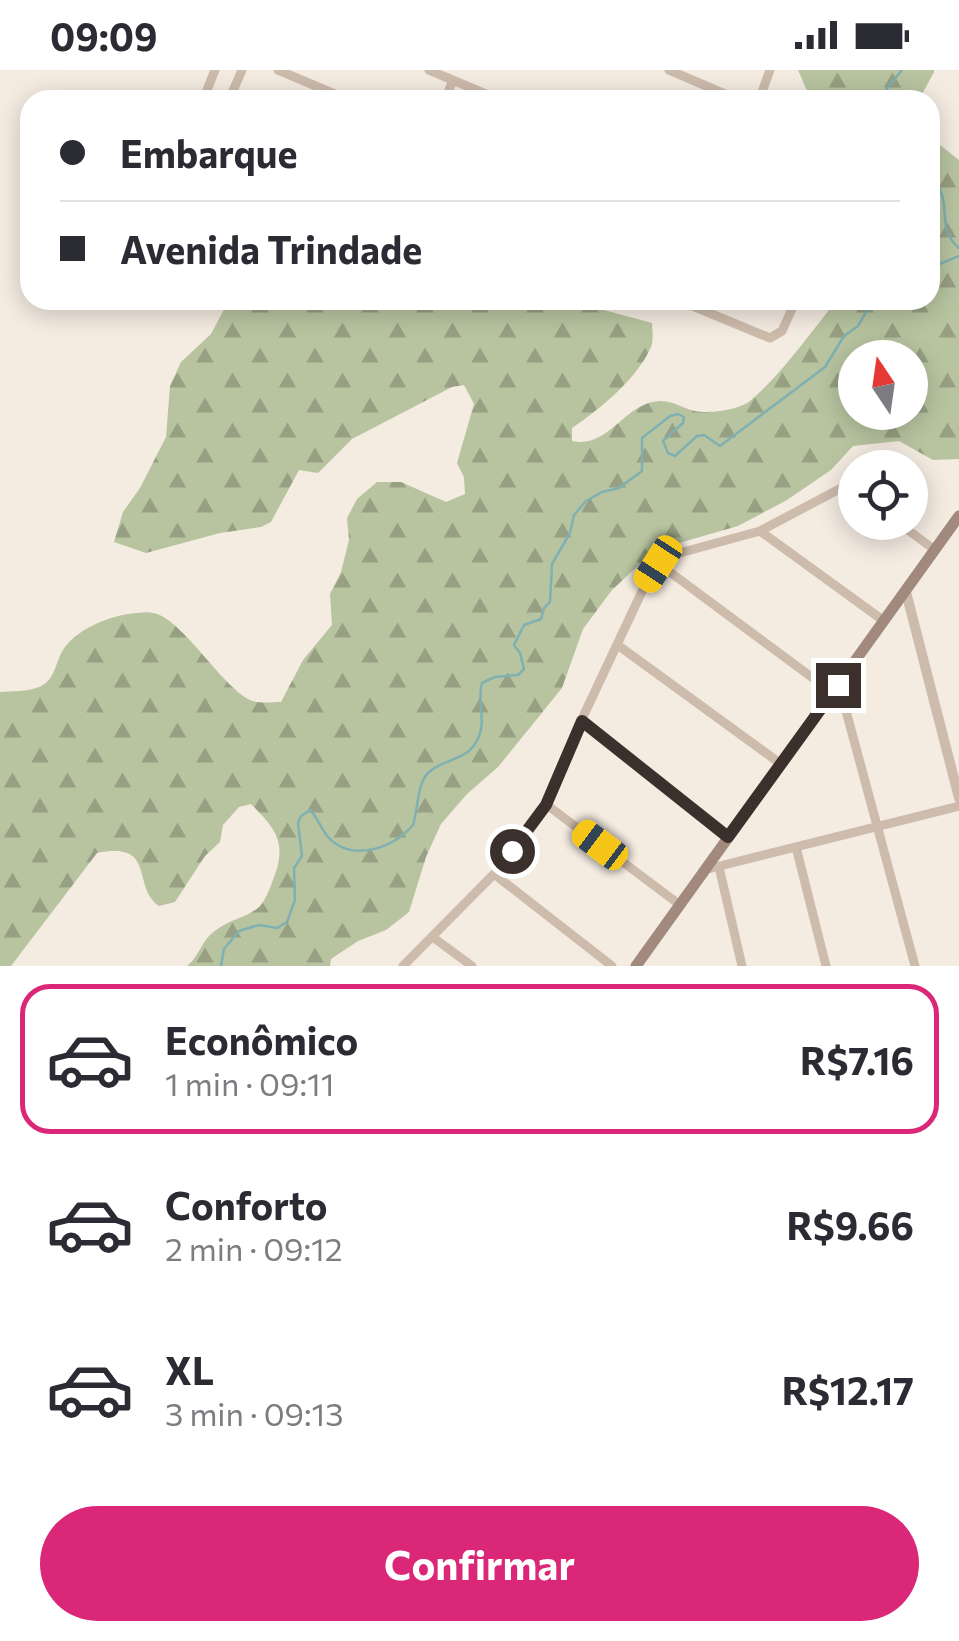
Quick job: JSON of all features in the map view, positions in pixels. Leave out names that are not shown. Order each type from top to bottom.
[{"type":"main road","points":[[642,963],[704,870],[959,516]]},
{"type":"street","points":[[278,70],[325,90]]},
{"type":"street","points":[[429,70],[476,90]]},
{"type":"street","points":[[668,70],[715,90]]},
{"type":"street","points":[[449,90],[453,80]]},
{"type":"street","points":[[702,310],[770,338],[782,331],[791,310]]},
{"type":"street","points":[[403,966],[494,874],[546,805],[658,564],[676,554],[760,531],[838,489]]},
{"type":"street","points":[[760,531],[884,621]]},
{"type":"street","points":[[921,540],[935,550]]},
{"type":"street","points":[[658,564],[836,689],[879,826],[915,966]]},
{"type":"street","points":[[906,592],[959,798]]},
{"type":"street","points":[[619,646],[781,764]]},
{"type":"street","points":[[582,721],[728,837]]},
{"type":"street","points":[[546,805],[680,905]]},
{"type":"street","points":[[704,870],[959,806]]},
{"type":"street","points":[[796,847],[826,966]]},
{"type":"street","points":[[719,867],[742,966]]},
{"type":"street","points":[[494,874],[612,966]]},
{"type":"street","points":[[434,938],[472,966]]},
{"type":"green space","points":[[798,70],[934,70],[924,90],[807,90]]},
{"type":"green space","points":[[940,145],[959,160],[959,459],[933,460],[928,457],[928,450],[915,450],[899,441],[838,450],[838,462],[831,470],[787,500],[738,526],[679,543],[643,561],[612,590],[583,629],[562,688],[498,767],[441,824],[409,912],[386,930],[358,941],[331,959],[330,966],[187,966],[216,930],[258,908],[270,887],[279,847],[274,830],[251,804],[239,807],[223,825],[220,842],[205,856],[175,902],[159,906],[146,888],[136,859],[128,853],[97,853],[11,966],[0,966],[0,692],[30,690],[44,684],[70,641],[91,627],[116,617],[153,613],[176,626],[239,692],[253,701],[281,702],[303,660],[332,625],[330,594],[341,572],[349,540],[347,518],[357,499],[377,482],[401,482],[446,502],[465,494],[464,477],[457,463],[474,404],[464,385],[452,387],[352,439],[318,473],[299,470],[271,522],[261,527],[220,533],[146,553],[114,542],[123,512],[166,437],[170,386],[181,362],[211,334],[224,310],[604,310],[652,323],[652,344],[645,359],[606,402],[572,428],[572,441],[583,442],[603,435],[646,404],[663,401],[690,410],[729,410],[746,404],[762,391],[829,310],[940,310]]},
{"type":"waterway","points":[[886,90],[902,70]]},
{"type":"waterway","points":[[940,190],[947,230],[959,248]]},
{"type":"waterway","points":[[940,264],[959,256]]},
{"type":"waterway","points":[[221,966],[224,949],[239,931],[259,925],[277,928],[287,922],[295,900],[294,868],[302,856],[298,823],[301,816],[310,810],[328,837],[338,845],[360,851],[384,846],[413,825],[424,778],[471,749],[479,736],[482,683],[495,677],[518,675],[524,669],[514,645],[524,625],[541,619],[550,602],[552,564],[570,533],[574,515],[586,501],[619,488],[642,471],[642,438],[678,414],[684,417],[683,423],[663,441],[668,453],[675,456],[697,436],[704,435],[720,446],[825,367],[844,336],[858,326],[867,310]]},
{"type":"route","points":[[512,851],[546,805],[582,721],[728,837],[838,685]]}]
